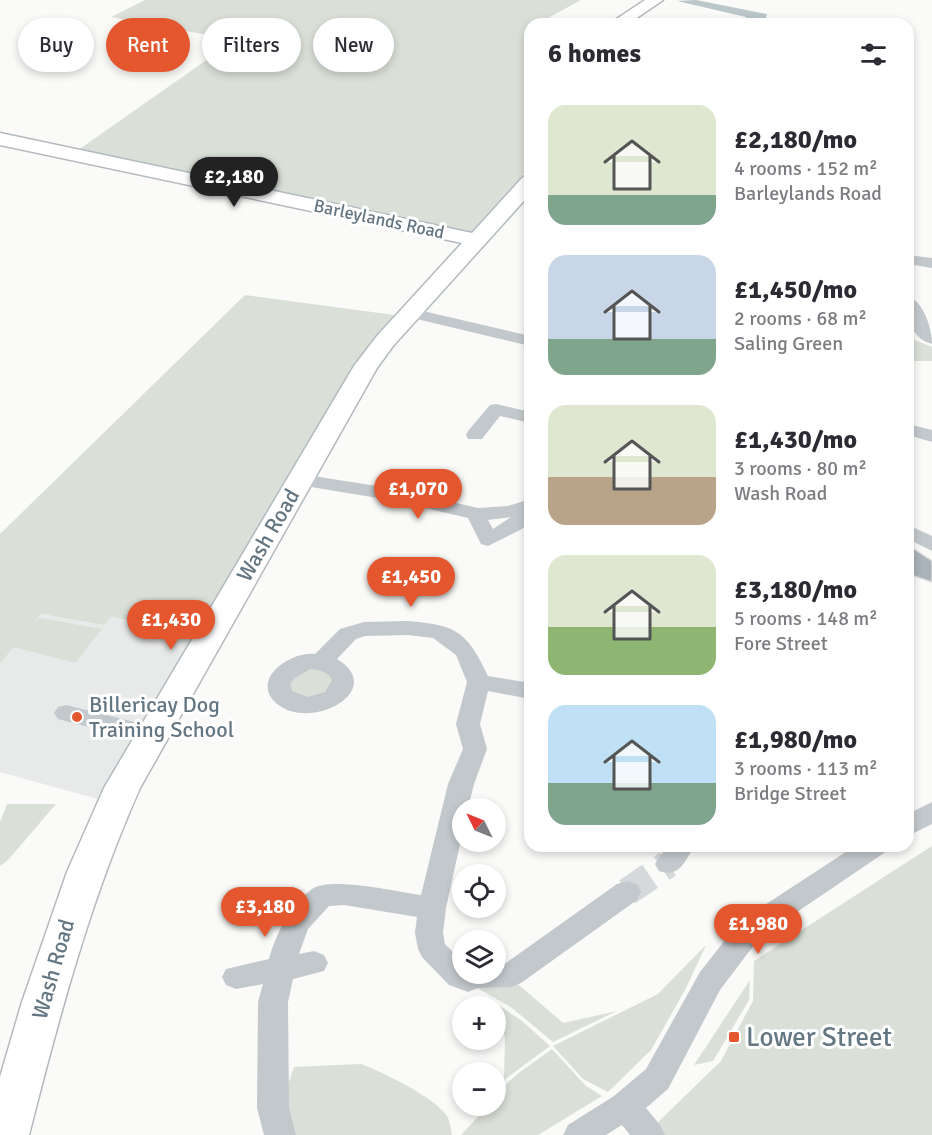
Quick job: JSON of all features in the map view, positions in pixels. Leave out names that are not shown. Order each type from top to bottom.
[{"type":"street","points":[[627,18],[656,0]]},
{"type":"street","name":"Barleylands Road","points":[[0,139],[476,240]]},
{"type":"street","name":"Wash Road","points":[[6,1135],[70,909],[99,835],[122,788],[366,366],[476,240],[524,189]]},
{"type":"street","points":[[914,261],[932,263]]},
{"type":"street","points":[[914,311],[924,335],[932,339]]},
{"type":"street","points":[[410,314],[524,340]]},
{"type":"street","points":[[475,435],[496,409],[524,416]]},
{"type":"street","points":[[914,432],[932,436]]},
{"type":"street","points":[[300,480],[397,495],[476,515],[494,516],[524,508]]},
{"type":"street","points":[[476,515],[486,548],[515,525],[524,514]]},
{"type":"street","points":[[914,534],[932,545]]},
{"type":"street","points":[[322,661],[348,634],[364,629],[408,628],[439,632],[465,651],[479,682],[468,724],[475,749],[461,784],[432,908],[429,933],[432,949],[464,979],[511,975],[627,892]]},
{"type":"street","points":[[479,682],[524,691]]},
{"type":"street","points":[[66,713],[154,735]]},
{"type":"street","points":[[914,822],[932,812]]},
{"type":"street","points":[[581,1134],[625,1106],[657,1079],[710,981],[750,928],[858,852]]},
{"type":"street","points":[[280,1135],[273,1108],[273,1002],[284,956],[297,922],[322,896],[344,894],[432,908]]},
{"type":"street","points":[[236,977],[314,963]]},
{"type":"street","points":[[625,1106],[649,1135]]},
{"type":"shaded area","points":[[145,0],[581,0],[548,18],[524,18],[524,173],[476,240],[71,155],[202,63],[202,72],[301,72],[301,18],[202,18],[202,34],[190,32],[190,18],[111,17]]},
{"type":"shaded area","points":[[696,0],[767,14],[766,18],[746,18],[677,1]]},
{"type":"shaded area","points":[[245,295],[402,316],[206,635],[111,617],[104,625],[41,614],[33,624],[40,618],[102,629],[75,663],[14,647],[0,663],[0,534]]},
{"type":"shaded area","points":[[914,340],[932,347],[932,361],[914,361]]},
{"type":"shaded area","name":"Billericay Dog Training School","points":[[41,614],[104,625],[110,617],[206,635],[101,800],[0,772],[0,663]]},
{"type":"shaded area","points":[[322,661],[343,687],[294,703],[280,677]]},
{"type":"shaded area","points":[[7,804],[56,804],[8,860],[0,866],[0,822]]},
{"type":"shaded area","points":[[932,846],[932,1135],[656,1135],[651,1129],[721,1061],[753,1001],[754,961]]},
{"type":"shaded area","points":[[706,945],[685,990],[651,1050],[608,1092],[583,1079],[553,1046],[658,994]]},
{"type":"shaded area","points":[[506,979],[512,979],[563,1023],[617,1011],[553,1042],[506,1005],[506,996],[491,996],[470,984],[506,984]]},
{"type":"shaded area","points":[[750,980],[749,1000],[713,1061],[694,1065]]},
{"type":"shaded area","points":[[506,1010],[550,1046],[506,1079]]},
{"type":"shaded area","points":[[552,1049],[586,1086],[602,1096],[538,1135],[461,1135],[479,1116],[506,1116],[506,1085]]},
{"type":"shaded area","points":[[361,1064],[395,1079],[440,1108],[447,1116],[452,1135],[286,1135],[285,1093],[294,1067]]},
{"type":"building","points":[[914,549],[932,561],[932,582],[914,576]]},
{"type":"tunnel","points":[[627,892],[668,864]]},
{"type":"place","name":"Billericay Dog Training School","points":[[77,717]]},
{"type":"place","name":"Lower Street","points":[[734,1037]]}]
